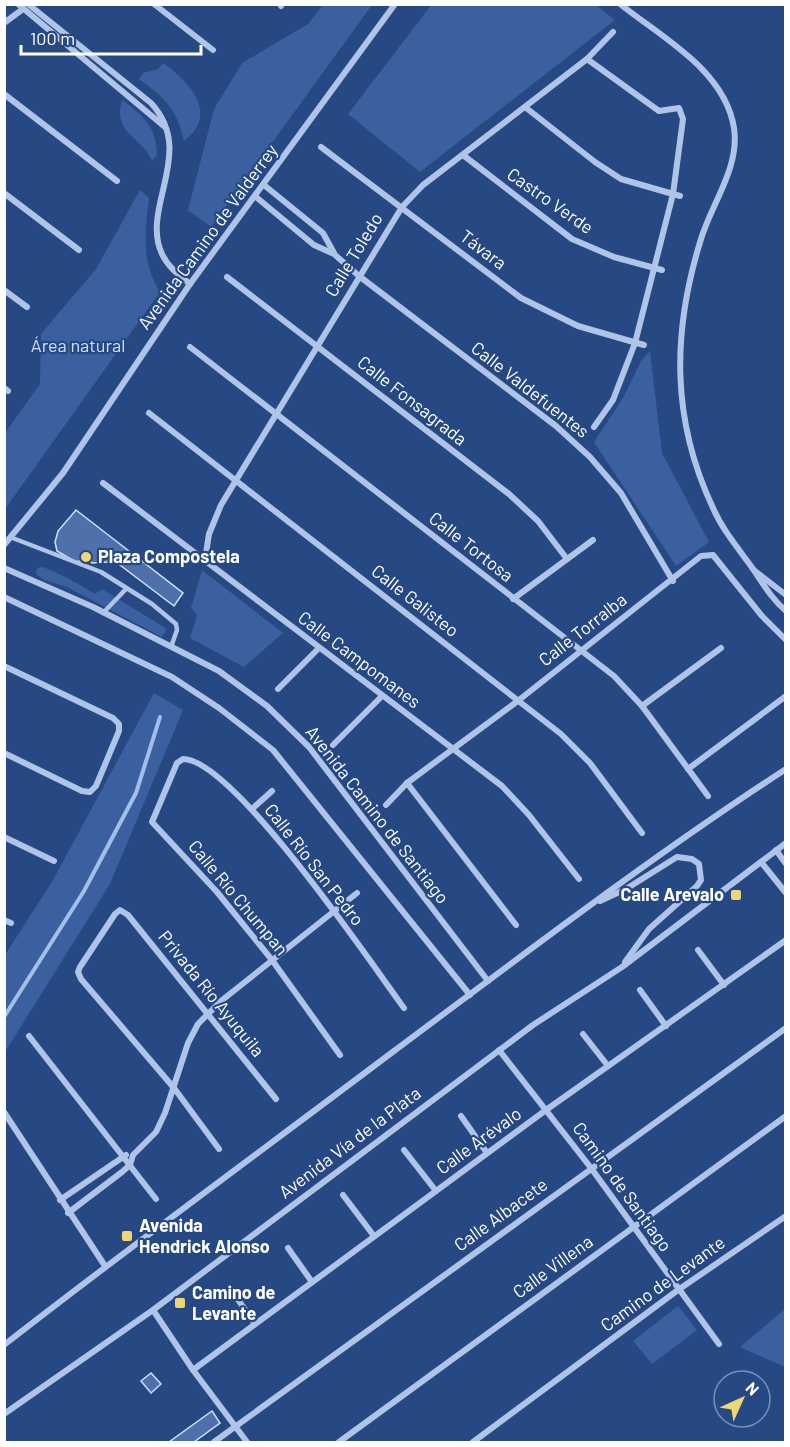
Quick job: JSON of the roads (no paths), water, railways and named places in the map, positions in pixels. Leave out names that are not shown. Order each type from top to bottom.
[{"type":"street","points":[[154,4],[213,51]]},
{"type":"street","name":"Avenida Camino de Valderrey","points":[[4,546],[63,473],[190,284],[395,4]]},
{"type":"street","points":[[620,4],[707,72],[724,99],[734,128],[728,175],[707,217],[682,310],[679,355],[681,404],[693,456],[713,509],[762,586],[786,611]]},
{"type":"street","points":[[4,23],[20,7],[29,5],[151,103],[166,127],[170,154],[160,205],[157,240],[170,266],[190,284]]},
{"type":"street","points":[[20,7],[166,127]]},
{"type":"street","name":"Calle Toledo","points":[[205,560],[215,518],[235,480],[401,208],[423,185],[588,59],[613,32]]},
{"type":"street","points":[[588,59],[653,107],[667,112],[679,108],[683,119],[676,195],[652,268],[634,343],[622,381],[613,400],[594,427]]},
{"type":"street","points":[[4,94],[117,181]]},
{"type":"street","points":[[525,106],[595,162],[621,179],[676,195]]},
{"type":"street","name":"Távara","points":[[321,147],[521,298],[578,326],[644,345]]},
{"type":"street","name":"Castro Verde","points":[[463,155],[572,239],[614,257],[662,270]]},
{"type":"street","name":"Calle Valdefuentes","points":[[264,185],[322,233],[334,254]]},
{"type":"street","points":[[4,193],[79,250]]},
{"type":"street","name":"Calle Valdefuentes","points":[[255,198],[314,245],[334,254],[359,276],[561,430],[621,493],[673,581]]},
{"type":"street","name":"Calle Fonsagrada","points":[[227,277],[509,494],[538,521],[567,560]]},
{"type":"street","points":[[4,290],[27,307]]},
{"type":"street","name":"Calle Tortosa","points":[[190,347],[614,676],[642,706],[708,796]]},
{"type":"street","name":"Calle Galisteo","points":[[149,413],[519,700],[574,746],[642,832]]},
{"type":"street","name":"Calle Campomanes","points":[[103,483],[480,769],[518,802],[579,879]]},
{"type":"street","points":[[513,599],[593,540]]},
{"type":"street","name":"Calle Torralba","points":[[386,805],[407,783],[519,700],[579,651],[673,581],[701,556],[713,555],[762,616],[786,640]]},
{"type":"street","name":"Avenida Camino de Santiago","points":[[4,568],[103,613],[219,671],[267,706],[309,747],[488,981]]},
{"type":"street","points":[[754,571],[786,596]]},
{"type":"street","points":[[4,597],[172,677],[219,708],[273,750],[470,995]]},
{"type":"street","points":[[278,689],[319,648]]},
{"type":"street","points":[[642,706],[722,648]]},
{"type":"street","points":[[4,753],[82,792],[90,792],[96,786],[119,731],[118,724],[113,718],[5,668]]},
{"type":"street","points":[[333,745],[382,696]]},
{"type":"street","points":[[688,769],[786,696]]},
{"type":"street","name":"Calle Río San Pedro","points":[[183,759],[201,764],[252,809],[296,860],[404,1008]]},
{"type":"street","name":"Calle Río Chumpan","points":[[183,759],[177,764],[152,822],[217,891],[272,960],[340,1055]]},
{"type":"street","name":"Avenida Vía de la Plata","points":[[4,1345],[105,1266],[586,907],[715,815],[786,769]]},
{"type":"street","points":[[407,783],[516,925]]},
{"type":"street","points":[[252,809],[272,791]]},
{"type":"street","points":[[4,837],[54,861]]},
{"type":"street","name":"Avenida Vía de la Plata","points":[[7,1412],[153,1310],[499,1050],[621,967],[786,843]]},
{"type":"street","points":[[776,850],[786,864]]},
{"type":"street","name":"Avenida Vía de la Plata","points":[[586,907],[626,889],[676,857],[692,858],[699,864],[701,880],[697,886],[650,929],[621,967]]},
{"type":"street","points":[[760,862],[786,893]]},
{"type":"street","points":[[68,1213],[130,1165],[133,1155],[156,1132],[174,1088],[188,1043],[207,1013],[357,893]]},
{"type":"street","name":"Privada Río Ayuquila","points":[[174,1088],[78,972],[120,910],[128,915],[276,1099]]},
{"type":"street","name":"Calle Arévalo","points":[[193,1370],[546,1110],[786,940]]},
{"type":"street","points":[[698,950],[724,985]]},
{"type":"street","points":[[640,990],[666,1026]]},
{"type":"street","name":"Calle Albacete","points":[[214,1443],[786,1028]]},
{"type":"street","points":[[583,1034],[608,1066]]},
{"type":"street","points":[[29,1036],[156,1199]]},
{"type":"street","name":"Camino de Santiago","points":[[499,1050],[591,1168],[719,1344]]},
{"type":"street","points":[[174,1088],[219,1149]]},
{"type":"street","points":[[4,1112],[68,1213],[105,1266]]},
{"type":"street","points":[[460,1116],[487,1153]]},
{"type":"street","name":"Calle Villena","points":[[339,1443],[786,1116]]},
{"type":"street","points":[[404,1150],[435,1191]]},
{"type":"street","points":[[60,1200],[122,1156],[133,1155]]},
{"type":"street","points":[[343,1195],[374,1236]]},
{"type":"street","name":"Camino de Levante","points":[[473,1443],[678,1290],[786,1216]]},
{"type":"street","points":[[288,1248],[312,1282]]},
{"type":"street","points":[[230,1288],[255,1324]]},
{"type":"street","points":[[153,1310],[193,1370],[247,1443]]},
{"type":"lane","points":[[10,537],[101,572],[172,618],[177,630],[171,646]]},
{"type":"lane","points":[[103,613],[126,589]]},
{"type":"waterway","points":[[4,1017],[84,891],[136,793],[160,717]]},
{"type":"place","name":"Plaza Compostela","points":[[86,557]]},
{"type":"place","name":"Calle Arevalo","points":[[736,895]]},
{"type":"place","name":"Avenida Hendrick Alonso","points":[[127,1236]]},
{"type":"place","name":"Camino de Levante","points":[[180,1303]]},
{"type":"park label","name":"Área natural","points":[[78,346]]}]
